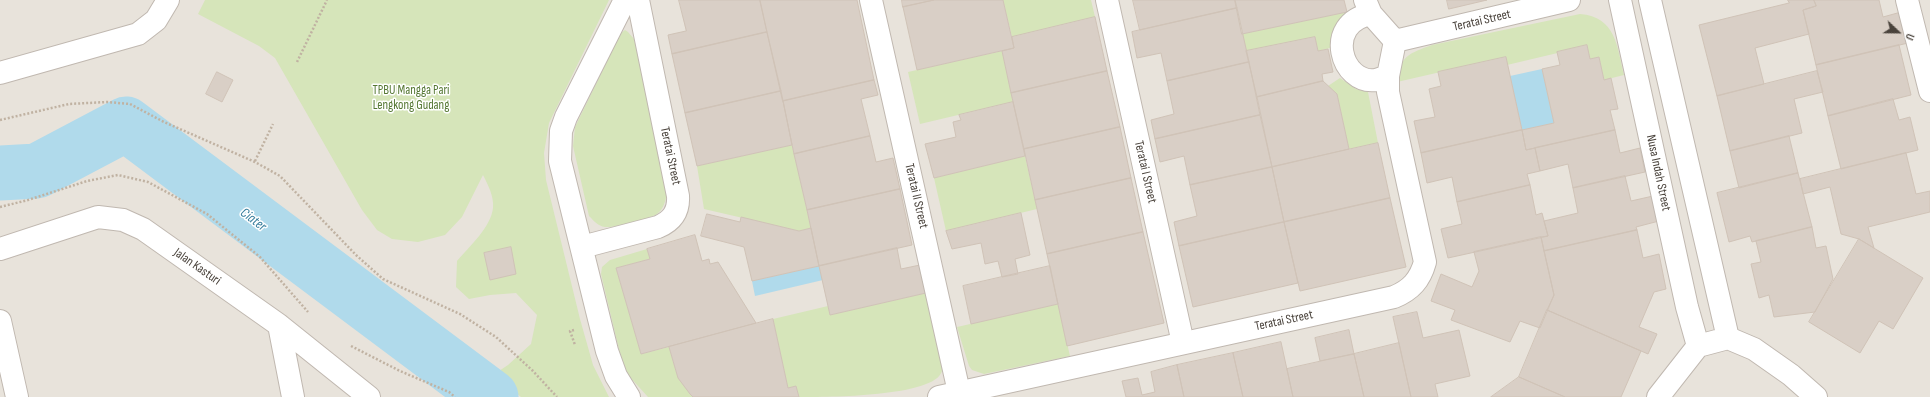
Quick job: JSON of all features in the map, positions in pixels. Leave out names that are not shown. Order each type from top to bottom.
[{"type":"street","points":[[0,73],[138,34],[156,20],[168,0]]},
{"type":"street","points":[[625,0],[566,117],[561,131],[560,161],[562,175],[582,247],[607,351],[616,376],[629,397]]},
{"type":"street","name":"Teratai Street","points":[[582,247],[658,227],[668,222],[679,206],[638,0]]},
{"type":"street","name":"Teratai II Street","points":[[871,0],[949,394]]},
{"type":"street","name":"Teratai I Street","points":[[1107,0],[1183,343]]},
{"type":"street","name":"Teratai Street","points":[[949,394],[1394,297],[1407,291],[1422,274],[1425,262],[1388,92],[1388,76],[1395,41],[1569,0]]},
{"type":"street","name":"Nusa Indah Street","points":[[1620,0],[1687,307],[1713,342]]},
{"type":"street","points":[[1650,0],[1713,342]]},
{"type":"street","points":[[1907,0],[1930,91]]},
{"type":"street","points":[[1388,76],[1376,80],[1359,76],[1345,64],[1341,43],[1344,32],[1351,22],[1368,7],[1395,41]]},
{"type":"street","name":"Jalan Kasturi","points":[[0,249],[98,217],[123,220],[143,229],[279,325],[369,397]]},
{"type":"street","points":[[0,321],[17,397]]},
{"type":"street","points":[[279,325],[294,397]]},
{"type":"street","points":[[1658,397],[1713,342]]},
{"type":"street","points":[[1713,342],[1754,349],[1791,375],[1816,397]]},
{"type":"path","points":[[297,62],[327,0]]},
{"type":"path","points":[[0,120],[69,104],[107,102],[130,104],[164,122],[255,162],[280,176],[356,255],[383,279],[460,314],[496,337],[533,371],[557,397]]},
{"type":"path","points":[[255,162],[274,124]]},
{"type":"shaded area","points":[[0,0],[1930,0],[1930,397],[0,397]]},
{"type":"green space","name":"TPBU Mangga Pari Lengkong Gudang","points":[[205,0],[609,0],[549,123],[544,153],[546,180],[580,319],[593,365],[609,397],[521,397],[493,375],[508,365],[531,344],[537,315],[516,293],[490,295],[469,299],[456,287],[457,261],[484,229],[493,208],[493,199],[483,175],[462,217],[445,235],[418,242],[392,239],[377,230],[362,210],[275,58],[259,46],[198,14]]},
{"type":"green space","points":[[1003,0],[1091,0],[1095,17],[1012,37]]},
{"type":"green space","points":[[1347,12],[1335,28],[1330,48],[1318,51],[1315,37],[1246,51],[1242,34]]},
{"type":"green space","points":[[1580,14],[1592,16],[1608,27],[1616,44],[1624,75],[1604,80],[1599,57],[1590,59],[1587,46],[1507,65],[1506,57],[1397,82],[1400,66],[1403,61],[1412,53],[1432,45]]},
{"type":"green space","points":[[625,30],[634,39],[668,188],[666,199],[660,212],[657,214],[631,223],[605,227],[598,224],[589,216],[573,146],[575,127],[621,33]]},
{"type":"green space","points":[[1002,51],[1013,102],[920,124],[908,72]]},
{"type":"green space","points":[[1340,78],[1356,89],[1368,92],[1378,143],[1349,149],[1337,94],[1328,86]]},
{"type":"green space","points":[[792,145],[811,228],[799,231],[704,209],[697,166]]},
{"type":"green space","points":[[1025,156],[1037,209],[946,231],[934,178]]},
{"type":"green space","points":[[647,249],[650,259],[616,268],[641,354],[669,347],[678,378],[693,397],[648,397],[628,375],[621,358],[601,274],[602,267],[610,260]]},
{"type":"green space","points":[[926,293],[939,346],[942,366],[942,371],[935,380],[921,386],[901,391],[855,396],[799,397],[796,386],[788,388],[773,319],[828,306],[830,315]]},
{"type":"green space","points":[[1058,304],[1070,356],[984,374],[972,370],[969,366],[957,327]]},
{"type":"water","points":[[1542,69],[1554,123],[1522,130],[1510,76]]},
{"type":"water","points":[[819,266],[823,280],[755,296],[752,281]]},
{"type":"building","points":[[679,0],[760,0],[767,32],[672,54],[668,35],[686,31]]},
{"type":"building","points":[[760,0],[857,0],[874,80],[783,101]]},
{"type":"building","points":[[902,0],[934,0],[903,7]]},
{"type":"building","points":[[934,0],[1003,0],[1014,48],[917,70],[903,7]]},
{"type":"building","points":[[1133,0],[1235,0],[1237,8],[1140,30]]},
{"type":"building","points":[[1235,0],[1344,0],[1347,12],[1242,34]]},
{"type":"building","points":[[1447,0],[1487,0],[1449,9]]},
{"type":"building","points":[[1788,0],[1814,0],[1816,6],[1803,10],[1809,34],[1755,48],[1764,84],[1717,96],[1699,25],[1789,3]]},
{"type":"building","points":[[1814,0],[1879,0],[1883,17],[1901,12],[1908,43],[1816,65],[1803,10],[1816,6]]},
{"type":"building","points":[[1237,8],[1249,62],[1167,81],[1161,53],[1137,58],[1132,32]]},
{"type":"building","points":[[1095,17],[1107,71],[1011,93],[1002,51],[1014,48],[1012,37]]},
{"type":"building","points":[[767,32],[781,91],[685,113],[672,54]]},
{"type":"building","points":[[1315,37],[1318,51],[1328,49],[1333,72],[1322,74],[1323,81],[1257,97],[1246,51]]},
{"type":"building","points":[[1587,45],[1590,59],[1599,57],[1604,80],[1611,78],[1618,109],[1610,110],[1615,130],[1526,150],[1522,130],[1554,123],[1542,69],[1560,65],[1557,52]]},
{"type":"building","points":[[1899,45],[1911,95],[1828,116],[1816,65]]},
{"type":"building","points":[[1506,57],[1522,130],[1421,153],[1414,121],[1435,117],[1429,89],[1441,86],[1438,72]]},
{"type":"building","points":[[1249,62],[1260,115],[1155,139],[1151,120],[1174,114],[1167,81]]},
{"type":"building","points":[[1107,71],[1120,127],[1024,149],[1011,93]]},
{"type":"building","points":[[1817,71],[1823,92],[1794,99],[1802,133],[1730,151],[1717,96]]},
{"type":"building","points":[[217,72],[233,80],[222,102],[206,94]]},
{"type":"building","points":[[874,80],[878,95],[861,99],[870,136],[794,154],[783,101]]},
{"type":"building","points":[[1323,81],[1337,94],[1349,149],[1272,167],[1257,97]]},
{"type":"building","points":[[781,91],[792,145],[697,166],[685,113]]},
{"type":"building","points":[[1893,99],[1899,120],[1910,117],[1918,150],[1841,169],[1828,116]]},
{"type":"building","points":[[1013,102],[1025,156],[934,178],[925,144],[956,137],[953,122],[961,120],[959,115]]},
{"type":"building","points":[[1260,115],[1272,167],[1190,185],[1184,156],[1160,162],[1155,139]]},
{"type":"building","points":[[1120,127],[1131,178],[1035,200],[1024,149]]},
{"type":"building","points":[[1522,130],[1526,150],[1535,148],[1540,171],[1527,174],[1530,185],[1457,202],[1452,177],[1427,183],[1421,153]]},
{"type":"building","points":[[1615,130],[1620,153],[1640,148],[1645,172],[1573,188],[1568,164],[1540,171],[1535,148]]},
{"type":"building","points":[[870,136],[876,162],[893,158],[900,189],[807,210],[794,154]]},
{"type":"building","points":[[1789,136],[1798,173],[1739,188],[1730,151]]},
{"type":"building","points":[[1378,143],[1390,198],[1284,222],[1272,167]]},
{"type":"building","points":[[1906,153],[1916,194],[1930,191],[1930,212],[1868,227],[1874,248],[1859,239],[1841,234],[1830,187],[1803,194],[1800,179]]},
{"type":"building","points":[[1272,167],[1284,222],[1179,246],[1174,222],[1197,216],[1190,185]]},
{"type":"building","points":[[1798,173],[1812,227],[1752,242],[1750,236],[1729,242],[1717,193]]},
{"type":"building","points":[[1625,176],[1631,201],[1653,196],[1659,221],[1636,227],[1637,230],[1544,251],[1541,237],[1548,236],[1544,221],[1578,213],[1573,188]]},
{"type":"building","points":[[1131,178],[1143,232],[1047,254],[1035,200]]},
{"type":"building","points":[[1530,185],[1536,215],[1542,213],[1548,236],[1448,258],[1441,229],[1462,224],[1457,202]]},
{"type":"building","points":[[900,189],[912,245],[819,266],[807,210]]},
{"type":"building","points":[[1390,198],[1406,267],[1300,291],[1284,222]]},
{"type":"building","points":[[1021,213],[1030,255],[1015,259],[1018,274],[1002,277],[998,261],[985,264],[981,243],[952,249],[946,231]]},
{"type":"building","points":[[707,214],[740,222],[741,217],[799,231],[811,228],[819,266],[752,281],[744,247],[701,236]]},
{"type":"building","points":[[1284,222],[1298,283],[1193,307],[1179,246]]},
{"type":"building","points":[[1812,227],[1816,248],[1826,246],[1833,279],[1815,312],[1774,317],[1769,295],[1759,298],[1751,264],[1761,262],[1756,241]]},
{"type":"building","points":[[1637,230],[1643,258],[1659,254],[1666,289],[1654,292],[1639,327],[1657,334],[1648,354],[1547,310],[1554,295],[1544,251]]},
{"type":"building","points":[[1143,232],[1164,323],[1067,346],[1047,254]]},
{"type":"building","points":[[695,235],[702,261],[709,259],[710,264],[718,262],[756,323],[641,354],[616,268],[650,259],[647,249]]},
{"type":"building","points":[[1541,237],[1554,295],[1540,328],[1520,321],[1510,342],[1451,320],[1455,310],[1431,301],[1441,274],[1472,287],[1479,271],[1474,252]]},
{"type":"building","points":[[1859,239],[1923,278],[1893,329],[1879,321],[1860,353],[1809,322]]},
{"type":"building","points":[[511,247],[516,274],[490,280],[484,253]]},
{"type":"building","points":[[897,248],[901,269],[920,265],[926,293],[830,315],[819,266]]},
{"type":"building","points":[[1050,266],[1058,304],[971,324],[963,286]]},
{"type":"building","points":[[1547,310],[1641,351],[1621,397],[1565,397],[1519,377]]},
{"type":"building","points":[[1417,312],[1423,338],[1459,330],[1470,376],[1435,384],[1438,397],[1411,397],[1393,317]]},
{"type":"building","points":[[773,319],[788,388],[796,386],[799,397],[693,397],[690,394],[678,378],[669,347]]},
{"type":"building","points":[[1349,330],[1354,354],[1320,361],[1315,338]]},
{"type":"building","points":[[1281,342],[1293,397],[1243,397],[1233,353]]},
{"type":"building","points":[[1399,343],[1411,397],[1364,397],[1354,354]]},
{"type":"building","points":[[1233,353],[1243,397],[1184,397],[1177,365]]},
{"type":"building","points":[[1354,354],[1364,397],[1293,397],[1287,369]]},
{"type":"building","points":[[1177,365],[1184,397],[1126,397],[1122,381],[1138,378],[1142,395],[1155,392],[1151,372]]},
{"type":"building","points":[[1519,377],[1565,397],[1491,397]]},
{"type":"waterway","name":"Ciater","points":[[0,173],[37,171],[126,124],[491,397]]}]
